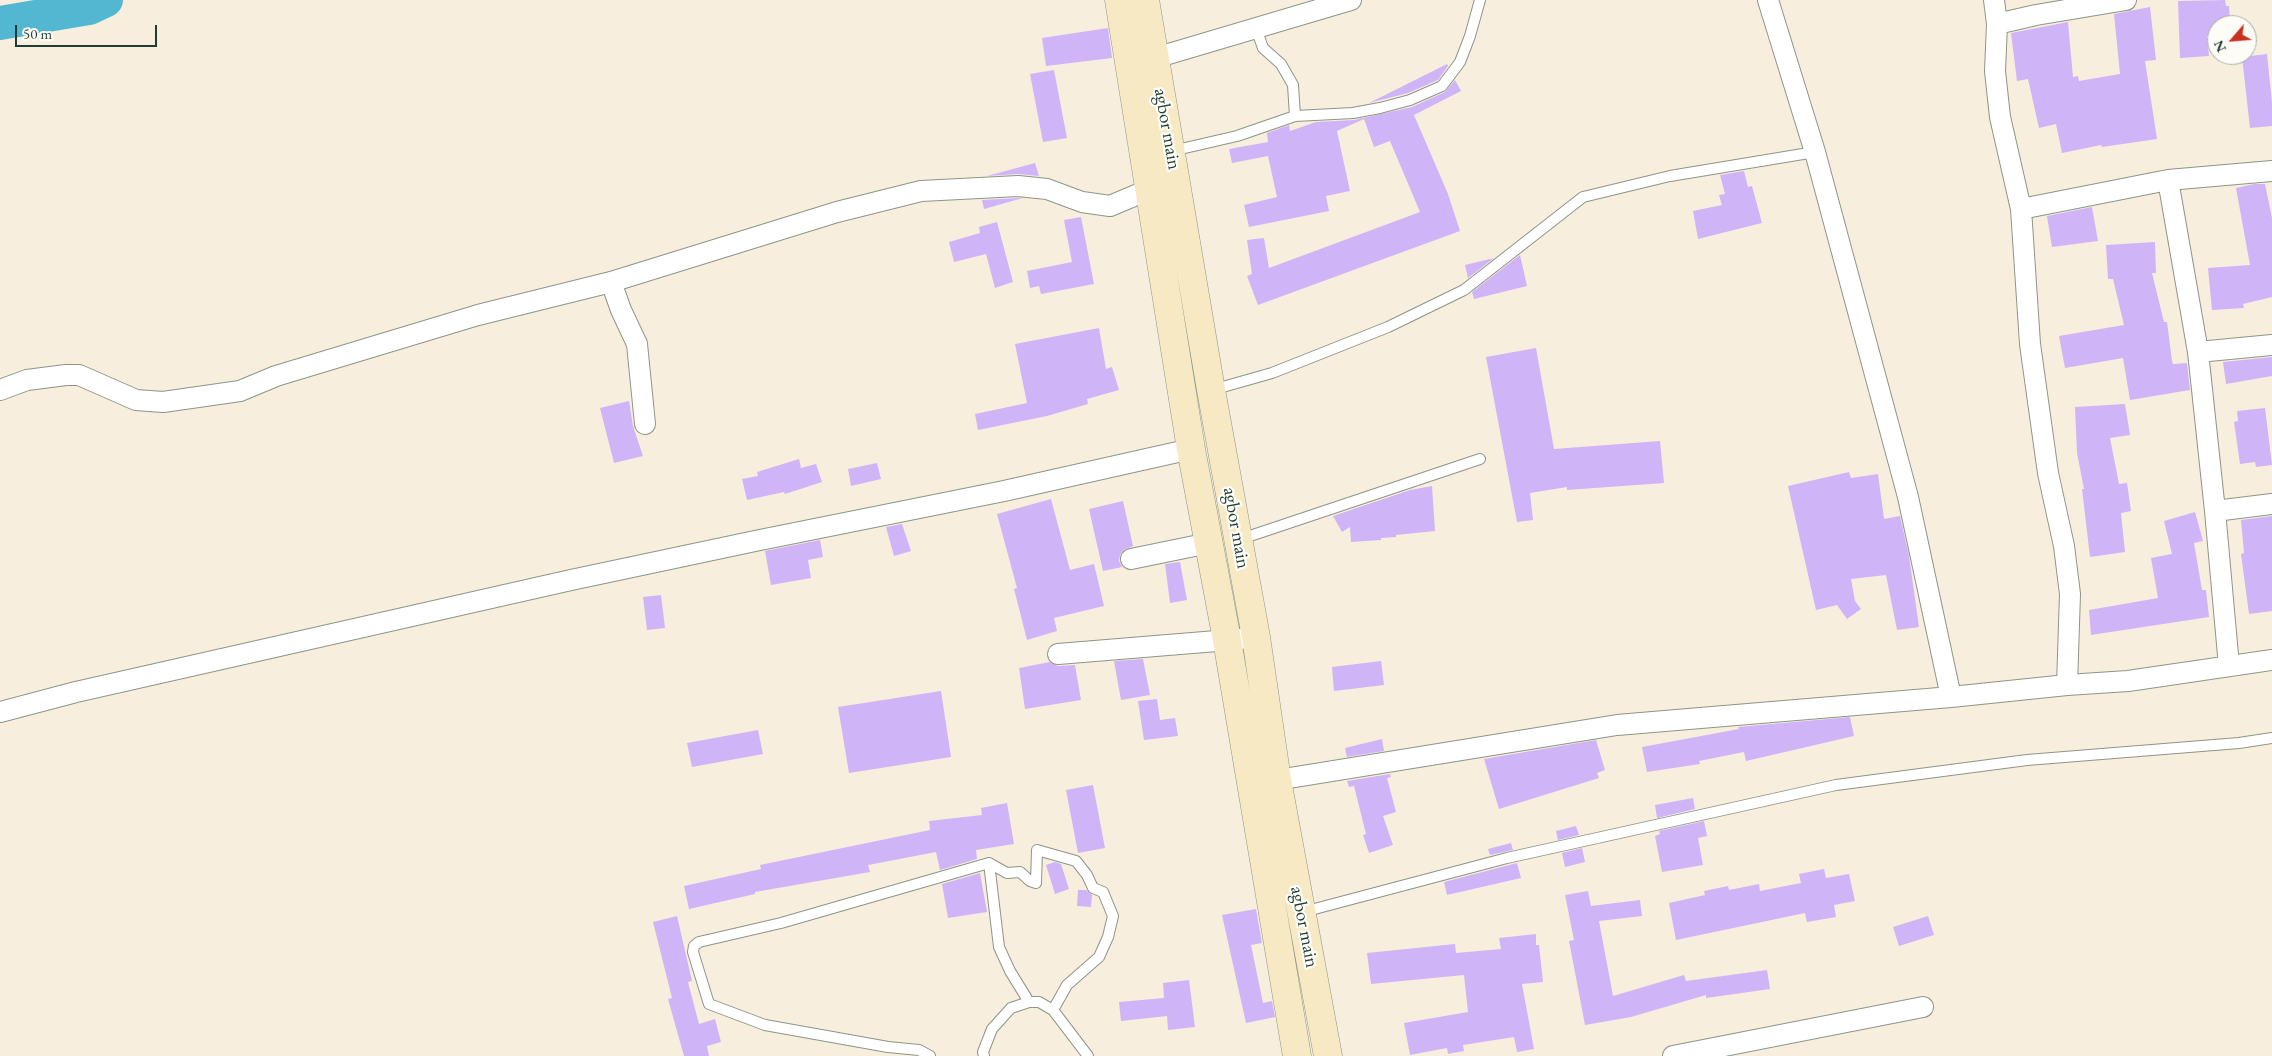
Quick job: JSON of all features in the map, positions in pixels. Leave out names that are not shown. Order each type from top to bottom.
[{"type":"main road","name":"agbor main","points":[[1119,0],[1191,449],[1227,640],[1297,1056]]},
{"type":"main road","name":"agbor main","points":[[1144,0],[1256,638],[1278,780],[1328,1056]]},
{"type":"street","points":[[1155,58],[1351,0]]},
{"type":"street","points":[[1768,0],[1815,152],[1908,497],[1951,698]]},
{"type":"street","points":[[1994,0],[1997,24],[1995,71],[2000,117],[2021,209],[2030,344],[2048,473],[2064,546],[2070,594],[2067,684]]},
{"type":"street","points":[[1997,24],[2036,15],[2126,0]]},
{"type":"street","points":[[2021,209],[2168,180],[2272,171]]},
{"type":"street","points":[[2168,180],[2198,352],[2229,666]]},
{"type":"street","points":[[0,390],[27,380],[78,375],[136,400],[163,402],[240,391],[276,376],[478,315],[611,282],[837,212],[921,191],[1018,186],[1047,189],[1088,203],[1110,206],[1148,190]]},
{"type":"street","points":[[611,282],[621,310],[637,344],[646,424]]},
{"type":"street","points":[[2198,352],[2272,345]]},
{"type":"street","points":[[0,712],[103,686],[561,582],[755,540],[1004,491],[1191,449]]},
{"type":"street","points":[[2215,510],[2272,504]]},
{"type":"street","points":[[1132,559],[1209,543]]},
{"type":"street","points":[[1058,654],[1256,638]]},
{"type":"street","points":[[1278,780],[1617,725],[1951,698],[2067,684],[2128,681],[2272,660]]},
{"type":"street","points":[[1673,1056],[1922,1007]]},
{"type":"lane","points":[[1171,151],[1237,136],[1295,116],[1353,113],[1380,108],[1410,100],[1442,86],[1460,62],[1470,36],[1480,0]]},
{"type":"lane","points":[[1256,28],[1263,48],[1281,64],[1293,85],[1295,116]]},
{"type":"lane","points":[[1211,390],[1281,370],[1388,327],[1464,290],[1583,197],[1670,176],[1815,152]]},
{"type":"lane","points":[[1238,540],[1480,459]]},
{"type":"lane","points":[[1302,912],[1507,858],[1836,785],[2028,760],[2239,743],[2272,738]]},
{"type":"lane","points":[[930,1056],[918,1050],[888,1047],[765,1025],[709,1004],[693,952],[694,946],[699,942],[781,923],[989,863],[1007,872],[1020,872],[1030,881],[1036,883],[1037,850],[1076,861],[1087,875],[1093,888],[1103,892],[1113,916],[1108,937],[1098,957],[1067,985],[1054,1010]]},
{"type":"lane","points":[[989,863],[999,946],[1010,971],[1029,1002]]},
{"type":"lane","points":[[984,1056],[983,1052],[992,1029],[1011,1008],[1029,1002],[1039,1002],[1054,1010],[1088,1056]]},
{"type":"building","points":[[2225,0],[2226,6],[2229,6],[2229,15],[2207,15],[2207,56],[2180,58],[2178,1]]},
{"type":"building","points":[[2150,7],[2156,60],[2145,61],[2157,139],[2102,147],[2101,145],[2062,153],[2056,124],[2039,128],[2028,79],[2017,81],[2011,33],[2068,22],[2073,77],[2078,76],[2079,81],[2120,74],[2114,14]]},
{"type":"building","points":[[1108,28],[1112,58],[1046,66],[1042,38]]},
{"type":"building","points":[[2267,54],[2272,103],[2272,126],[2250,128],[2243,65],[2257,65],[2257,55]]},
{"type":"building","points":[[1447,64],[1448,66],[1438,80],[1408,93],[1369,103]]},
{"type":"building","points":[[1054,70],[1067,138],[1043,142],[1030,74]]},
{"type":"building","points":[[1455,80],[1461,91],[1414,115],[1448,194],[1460,231],[1258,305],[1247,276],[1252,274],[1247,240],[1264,238],[1269,268],[1420,212],[1390,141],[1374,147],[1364,119],[1337,131],[1350,191],[1326,196],[1329,211],[1249,227],[1244,205],[1277,197],[1268,156],[1232,163],[1229,149],[1268,142],[1267,133],[1289,125],[1290,131],[1316,122],[1354,120],[1412,107],[1445,92]]},
{"type":"building","points":[[1035,163],[1039,176],[1018,174],[987,176]]},
{"type":"building","points":[[1744,171],[1748,187],[1752,186],[1762,223],[1698,239],[1693,211],[1722,205],[1719,195],[1725,194],[1720,175]]},
{"type":"building","points":[[2254,184],[2265,184],[2272,218],[2272,297],[2243,304],[2244,308],[2212,310],[2208,268],[2250,265],[2236,188]]},
{"type":"building","points":[[1018,198],[1023,198],[984,209],[982,200]]},
{"type":"building","points":[[2092,207],[2098,241],[2052,247],[2047,216]]},
{"type":"building","points":[[1081,217],[1094,284],[1041,294],[1039,286],[1030,288],[1027,271],[1072,262],[1064,220]]},
{"type":"building","points":[[997,222],[1013,282],[995,288],[986,254],[954,262],[949,242],[980,233],[979,227]]},
{"type":"building","points":[[2155,242],[2156,273],[2152,273],[2164,322],[2167,322],[2172,361],[2173,364],[2187,363],[2190,390],[2130,400],[2123,358],[2065,368],[2059,336],[2124,325],[2113,279],[2108,279],[2106,245]]},
{"type":"building","points":[[1520,255],[1527,286],[1474,299],[1472,292]]},
{"type":"building","points":[[1494,258],[1468,278],[1465,265]]},
{"type":"building","points":[[1099,328],[1106,369],[1112,367],[1119,390],[1087,399],[1088,404],[1047,416],[978,430],[975,414],[1027,403],[1015,344]]},
{"type":"building","points":[[1536,348],[1554,449],[1660,441],[1664,483],[1567,490],[1567,487],[1530,493],[1533,520],[1517,522],[1486,357]]},
{"type":"building","points":[[2272,357],[2272,376],[2226,384],[2223,362]]},
{"type":"building","points":[[629,401],[633,426],[643,456],[614,463],[600,408]]},
{"type":"building","points":[[2125,404],[2130,435],[2110,438],[2119,484],[2127,483],[2131,511],[2121,513],[2125,552],[2090,557],[2082,489],[2084,489],[2077,453],[2075,407]]},
{"type":"building","points":[[2265,408],[2272,465],[2256,467],[2255,462],[2240,464],[2234,422],[2238,421],[2237,411]]},
{"type":"building","points":[[799,459],[801,468],[816,464],[822,482],[785,494],[784,492],[747,500],[742,479],[758,476],[757,472]]},
{"type":"building","points":[[877,463],[881,479],[851,486],[848,469]]},
{"type":"building","points":[[1849,472],[1851,478],[1878,474],[1884,519],[1900,516],[1909,556],[1919,627],[1897,630],[1886,575],[1851,579],[1855,601],[1861,609],[1847,619],[1837,605],[1816,610],[1788,486]]},
{"type":"building","points":[[1432,486],[1435,531],[1396,535],[1396,537],[1381,538],[1381,540],[1351,542],[1350,527],[1342,532],[1333,516],[1410,490]]},
{"type":"building","points":[[1051,499],[1070,570],[1094,564],[1104,606],[1054,618],[1057,631],[1027,640],[1014,589],[1017,588],[997,514]]},
{"type":"building","points":[[1123,501],[1133,546],[1124,550],[1120,555],[1119,561],[1122,567],[1103,571],[1089,509]]},
{"type":"building","points":[[2195,512],[2203,541],[2194,543],[2202,590],[2206,590],[2209,617],[2091,635],[2089,610],[2158,598],[2151,558],[2172,554],[2164,521]]},
{"type":"building","points":[[2272,516],[2272,611],[2249,614],[2241,554],[2244,553],[2241,520]]},
{"type":"building","points":[[902,524],[911,551],[894,556],[886,527]]},
{"type":"building","points":[[820,540],[823,557],[808,560],[811,578],[771,585],[765,551]]},
{"type":"building","points":[[1180,562],[1187,600],[1170,603],[1165,564]]},
{"type":"building","points":[[661,595],[665,628],[647,630],[643,597]]},
{"type":"building","points":[[1143,659],[1150,695],[1121,700],[1114,661]]},
{"type":"building","points":[[1381,661],[1384,685],[1334,691],[1332,667]]},
{"type":"building","points":[[1050,662],[1058,666],[1075,665],[1081,700],[1025,709],[1019,668]]},
{"type":"building","points":[[941,691],[951,757],[849,773],[838,707]]},
{"type":"building","points":[[1157,699],[1160,720],[1175,718],[1178,736],[1144,740],[1138,701]]},
{"type":"building","points":[[1850,717],[1854,736],[1746,761],[1744,752],[1699,761],[1700,764],[1647,772],[1642,747],[1739,729],[1738,727]]},
{"type":"building","points":[[758,730],[763,754],[692,767],[687,743]]},
{"type":"building","points":[[1382,739],[1384,751],[1347,757],[1345,748]]},
{"type":"building","points":[[1596,740],[1605,770],[1597,773],[1599,778],[1499,809],[1484,759]]},
{"type":"building","points":[[1390,774],[1391,777],[1387,778],[1396,812],[1383,816],[1393,845],[1369,853],[1363,835],[1366,834],[1354,786],[1349,787],[1347,781]]},
{"type":"building","points":[[1093,785],[1105,848],[1078,853],[1066,790]]},
{"type":"building","points":[[1693,798],[1695,809],[1657,818],[1655,805]]},
{"type":"building","points":[[1007,803],[1014,844],[976,850],[977,859],[940,870],[936,852],[868,865],[870,872],[755,892],[755,894],[689,909],[684,886],[761,869],[760,865],[930,830],[929,821],[982,815],[981,808]]},
{"type":"building","points":[[1704,821],[1707,836],[1698,838],[1703,865],[1662,872],[1655,836],[1660,834],[1659,831]]},
{"type":"building","points":[[1576,826],[1579,835],[1558,840],[1556,831]]},
{"type":"building","points":[[1511,843],[1513,850],[1490,855],[1488,849]]},
{"type":"building","points":[[1582,848],[1585,862],[1565,867],[1562,853]]},
{"type":"building","points":[[1055,862],[1061,864],[1069,889],[1055,894],[1046,865]]},
{"type":"building","points":[[1517,863],[1521,878],[1447,895],[1444,882]]},
{"type":"building","points":[[1824,869],[1826,878],[1849,874],[1855,901],[1834,905],[1836,917],[1807,922],[1805,913],[1676,940],[1669,903],[1705,895],[1704,891],[1728,886],[1729,890],[1759,884],[1760,891],[1801,883],[1799,874]]},
{"type":"building","points":[[980,873],[987,912],[948,918],[942,884]]},
{"type":"building","points":[[1078,890],[1086,890],[1092,895],[1091,907],[1077,906]]},
{"type":"building","points":[[1588,891],[1591,906],[1640,900],[1642,916],[1599,921],[1613,996],[1684,975],[1686,981],[1767,970],[1770,989],[1706,998],[1706,995],[1631,1017],[1585,1025],[1569,941],[1574,940],[1565,895]]},
{"type":"building","points":[[1256,909],[1262,943],[1251,945],[1263,1003],[1272,1001],[1275,1017],[1246,1023],[1222,915]]},
{"type":"building","points":[[677,916],[692,981],[688,982],[699,1024],[715,1019],[721,1042],[707,1046],[709,1056],[684,1056],[668,999],[672,998],[653,922]]},
{"type":"building","points":[[1928,916],[1934,935],[1899,946],[1893,927]]},
{"type":"building","points":[[1536,934],[1536,945],[1539,945],[1543,982],[1522,984],[1534,1049],[1517,1052],[1514,1037],[1463,1045],[1464,1051],[1448,1054],[1447,1048],[1410,1055],[1404,1023],[1468,1012],[1464,975],[1371,984],[1367,953],[1455,944],[1456,953],[1501,949],[1499,938]]},
{"type":"building","points":[[1189,980],[1195,1027],[1168,1030],[1167,1016],[1121,1021],[1119,1002],[1164,998],[1163,983]]},
{"type":"waterway","points":[[0,23],[89,8],[106,0]]}]
